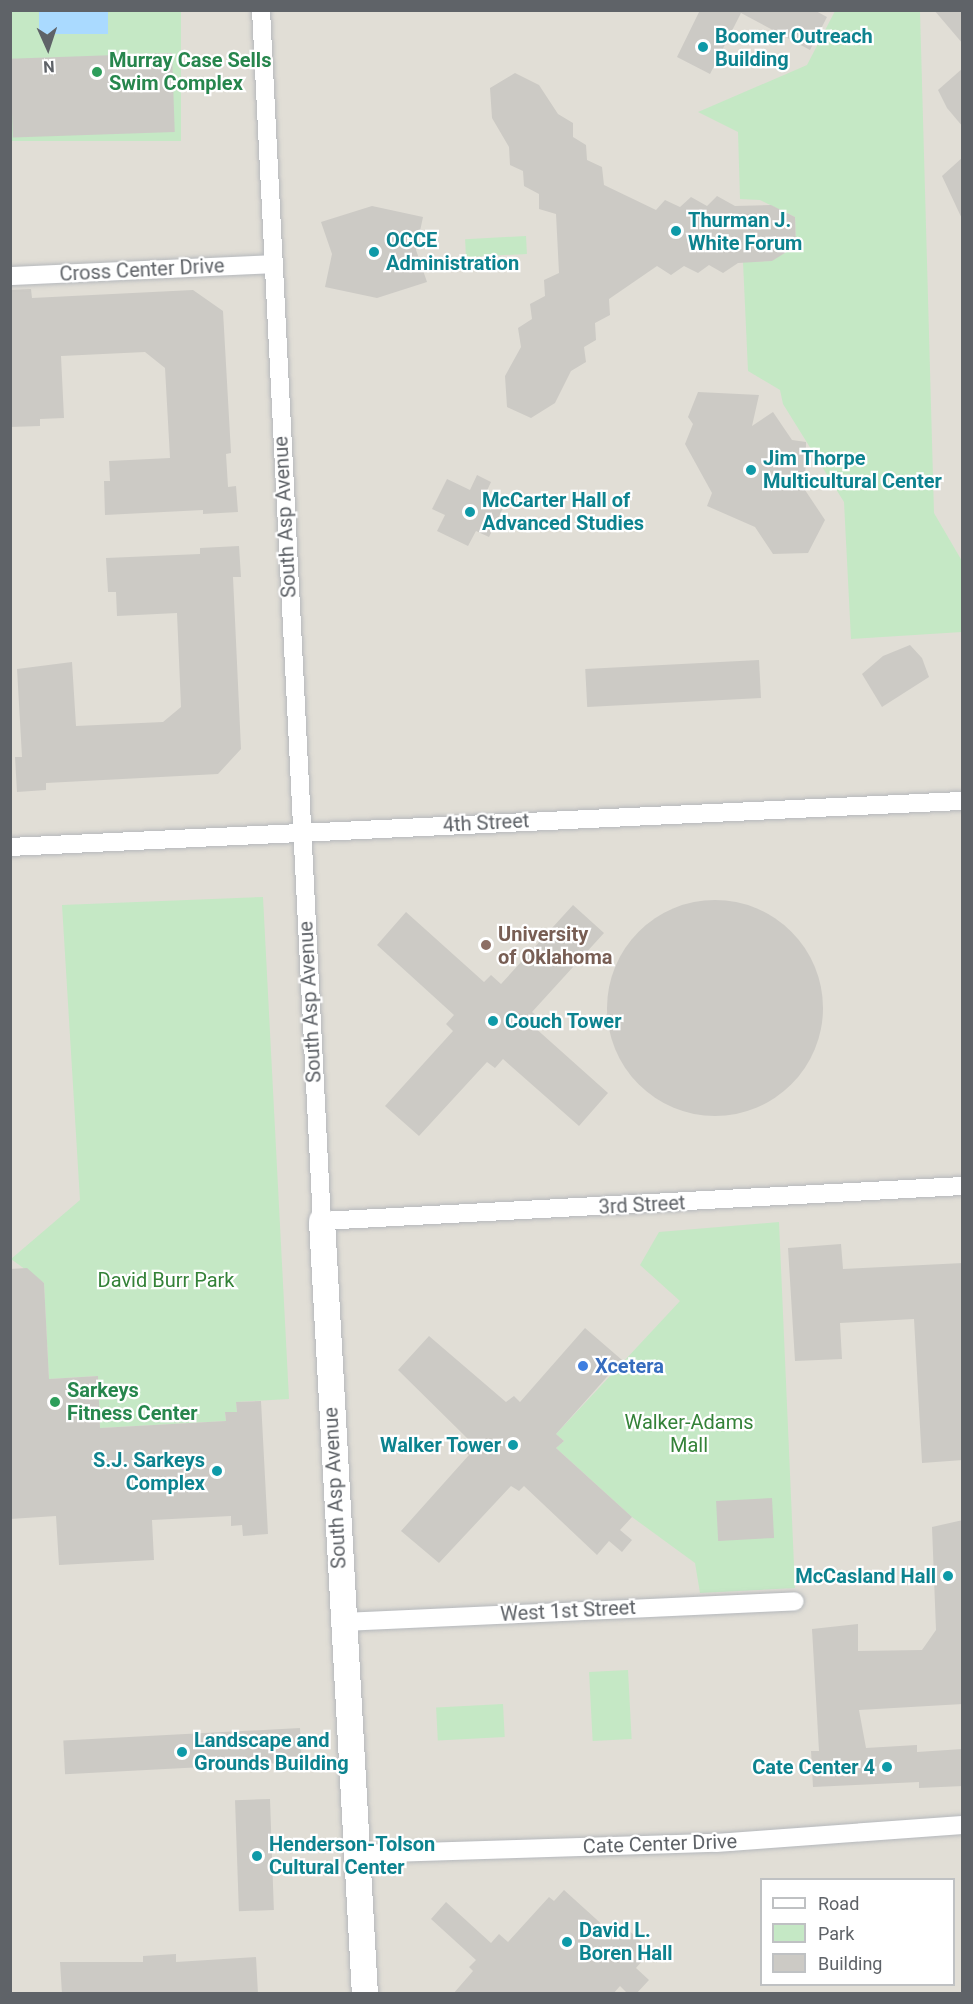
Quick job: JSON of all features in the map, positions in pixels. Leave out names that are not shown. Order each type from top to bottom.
[{"type":"street","name":"South Asp Avenue","points":[[261,10],[300,833],[322,1221],[341,1622],[364,1994]]},
{"type":"street","name":"Cross Center Drive","points":[[10,276],[273,264]]},
{"type":"street","name":"4th Street","points":[[10,847],[963,801]]},
{"type":"street","name":"3rd Street","points":[[322,1221],[963,1186]]},
{"type":"street","name":"West 1st Street","points":[[341,1622],[795,1601]]},
{"type":"street","name":"Cate Center Drive","points":[[357,1854],[716,1843],[963,1825]]},
{"type":"shaded area","name":"University of Oklahoma","points":[[11,11],[962,11],[962,1993],[11,1994]]},
{"type":"green space","name":"Murray Case Sells Swim Complex","points":[[10,11],[181,11],[181,141],[10,141]]},
{"type":"green space","points":[[835,11],[920,11],[934,513],[962,561],[962,632],[851,639],[844,502],[783,404],[780,390],[748,371],[743,262],[771,261],[796,246],[795,217],[760,200],[740,199],[738,132],[698,112],[807,65]]},
{"type":"green space","points":[[526,236],[527,254],[466,257],[465,239]]},
{"type":"green space","name":"David Burr Park","points":[[263,897],[289,1399],[236,1402],[237,1412],[225,1412],[226,1421],[100,1428],[98,1376],[49,1379],[44,1283],[11,1259],[80,1200],[62,905]]},
{"type":"green space","name":"Walker-Adams Mall","points":[[779,1222],[795,1588],[700,1593],[695,1563],[632,1517],[556,1448],[564,1441],[556,1434],[680,1301],[640,1265],[659,1232]]},
{"type":"green space","points":[[628,1670],[632,1739],[593,1741],[589,1672]]},
{"type":"green space","points":[[503,1704],[505,1737],[438,1740],[436,1708]]},
{"type":"water","points":[[39,11],[108,11],[108,34],[39,34]]},
{"type":"building","name":"Boomer Outreach Building","points":[[700,10],[814,10],[827,17],[810,50],[741,13],[710,74],[677,57]]},
{"type":"building","points":[[934,10],[963,10],[963,44]]},
{"type":"building","points":[[172,53],[175,132],[13,138],[10,59]]},
{"type":"building","points":[[963,68],[963,127],[947,108],[938,90]]},
{"type":"building","name":"Thurman J. White Forum","points":[[515,73],[539,85],[558,114],[573,123],[573,137],[586,145],[587,160],[602,167],[604,185],[656,210],[665,200],[680,207],[691,197],[707,206],[717,196],[735,206],[771,205],[795,217],[796,246],[772,261],[738,263],[723,273],[709,265],[698,273],[684,266],[671,275],[657,266],[609,299],[610,315],[595,323],[596,340],[584,347],[586,362],[571,371],[555,403],[531,418],[507,407],[505,376],[521,347],[518,328],[532,319],[530,304],[545,296],[544,280],[559,273],[556,214],[539,209],[539,194],[524,186],[523,171],[510,165],[509,147],[492,118],[490,88]]},
{"type":"building","points":[[963,157],[963,221],[942,176]]},
{"type":"building","name":"OCCE Administration","points":[[372,206],[423,217],[416,250],[427,282],[377,298],[325,287],[332,254],[321,222]]},
{"type":"building","points":[[31,289],[32,298],[193,290],[223,311],[231,453],[226,454],[228,487],[236,486],[238,512],[203,514],[203,510],[105,515],[104,481],[110,481],[109,461],[170,458],[165,368],[145,352],[61,356],[64,418],[40,419],[40,426],[10,427],[10,290]]},
{"type":"building","name":"Jim Thorpe Multicultural Center","points":[[698,392],[759,395],[752,426],[773,412],[792,440],[806,442],[805,490],[825,520],[808,553],[773,554],[755,527],[707,506],[712,493],[685,444],[693,424],[688,417]]},
{"type":"building","name":"McCarter Hall of Advanced Studies","points":[[477,475],[491,482],[484,497],[504,506],[489,537],[476,531],[468,546],[437,531],[445,515],[432,509],[447,479],[470,490]]},
{"type":"building","points":[[239,546],[241,577],[233,577],[241,749],[218,774],[46,783],[46,790],[17,792],[15,757],[22,757],[17,669],[72,662],[76,726],[163,722],[181,707],[177,613],[117,616],[116,592],[108,592],[106,558],[200,554],[200,548]]},
{"type":"building","points":[[910,645],[922,658],[929,677],[882,707],[862,674],[883,656]]},
{"type":"building","points":[[759,660],[761,698],[587,707],[585,669]]},
{"type":"building","points":[[704,900],[726,900],[756,908],[775,918],[792,931],[805,948],[815,967],[823,997],[823,1019],[815,1049],[805,1068],[792,1085],[775,1098],[746,1112],[726,1116],[704,1116],[684,1112],[664,1103],[646,1092],[631,1077],[611,1039],[607,1019],[607,997],[611,977],[620,957],[631,939],[646,924],[684,904]]},
{"type":"building","name":"Couch Tower","points":[[573,905],[604,933],[532,1012],[540,1018],[533,1026],[608,1093],[579,1126],[503,1059],[495,1068],[487,1062],[419,1136],[385,1106],[453,1031],[446,1024],[454,1015],[377,945],[406,912],[484,982],[491,975],[501,984]]},
{"type":"building","points":[[841,1244],[843,1269],[963,1263],[963,1460],[922,1463],[914,1319],[840,1323],[842,1359],[795,1361],[788,1248]]},
{"type":"building","name":"Sarkeys Fitness Center","points":[[27,1268],[44,1283],[49,1379],[98,1376],[100,1428],[226,1421],[225,1412],[237,1412],[236,1402],[261,1401],[268,1534],[243,1536],[242,1525],[231,1526],[231,1516],[152,1520],[154,1560],[59,1565],[56,1516],[10,1519],[10,1269]]},
{"type":"building","name":"Walker Tower","points":[[585,1328],[622,1360],[556,1434],[564,1441],[556,1448],[632,1517],[620,1530],[632,1540],[622,1552],[609,1541],[597,1555],[524,1486],[519,1491],[511,1486],[439,1563],[401,1531],[469,1455],[462,1449],[469,1440],[398,1370],[429,1336],[506,1402],[514,1396],[520,1402]]},
{"type":"building","points":[[772,1498],[774,1538],[718,1541],[716,1501]]},
{"type":"building","name":"McCasland Hall","points":[[963,1520],[963,1704],[859,1710],[866,1748],[917,1745],[917,1752],[963,1749],[963,1786],[919,1788],[919,1782],[813,1787],[811,1751],[819,1751],[812,1629],[858,1624],[858,1651],[922,1650],[936,1630],[932,1527]]},
{"type":"building","name":"Landscape and Grounds Building","points":[[300,1728],[302,1762],[65,1774],[63,1740]]},
{"type":"building","points":[[270,1799],[274,1910],[239,1911],[235,1800]]},
{"type":"building","name":"David L. Boren Hall","points":[[564,1890],[617,1938],[626,1928],[646,1946],[637,1956],[642,1961],[636,1968],[649,1980],[636,1994],[628,1994],[620,1986],[613,1994],[453,1994],[473,1971],[469,1967],[476,1960],[431,1919],[446,1902],[491,1943],[499,1934],[508,1942],[549,1897],[554,1901]]},
{"type":"building","points":[[176,1954],[176,1962],[256,1957],[258,1994],[62,1994],[60,1962],[143,1962],[143,1956]]},
{"type":"place","name":"Boomer Outreach Building","points":[[703,47]]},
{"type":"place","name":"Murray Case Sells Swim Complex","points":[[97,72]]},
{"type":"place","name":"Thurman J. White Forum","points":[[676,231]]},
{"type":"place","name":"OCCE Administration","points":[[374,252]]},
{"type":"place","name":"Jim Thorpe Multicultural Center","points":[[751,470]]},
{"type":"place","name":"McCarter Hall of Advanced Studies","points":[[470,512]]},
{"type":"place","name":"University of Oklahoma","points":[[486,945]]},
{"type":"place","name":"Couch Tower","points":[[493,1021]]},
{"type":"place","name":"Xcetera","points":[[583,1366]]},
{"type":"place","name":"Sarkeys Fitness Center","points":[[55,1402]]},
{"type":"place","name":"Walker Tower","points":[[513,1445]]},
{"type":"place","name":"S.J. Sarkeys Complex","points":[[217,1471]]},
{"type":"place","name":"McCasland Hall","points":[[948,1576]]},
{"type":"place","name":"Landscape and Grounds Building","points":[[182,1752]]},
{"type":"place","name":"Cate Center 4","points":[[887,1767]]},
{"type":"place","name":"Henderson-Tolson Cultural Center","points":[[257,1856]]},
{"type":"place","name":"David L. Boren Hall","points":[[567,1942]]}]
